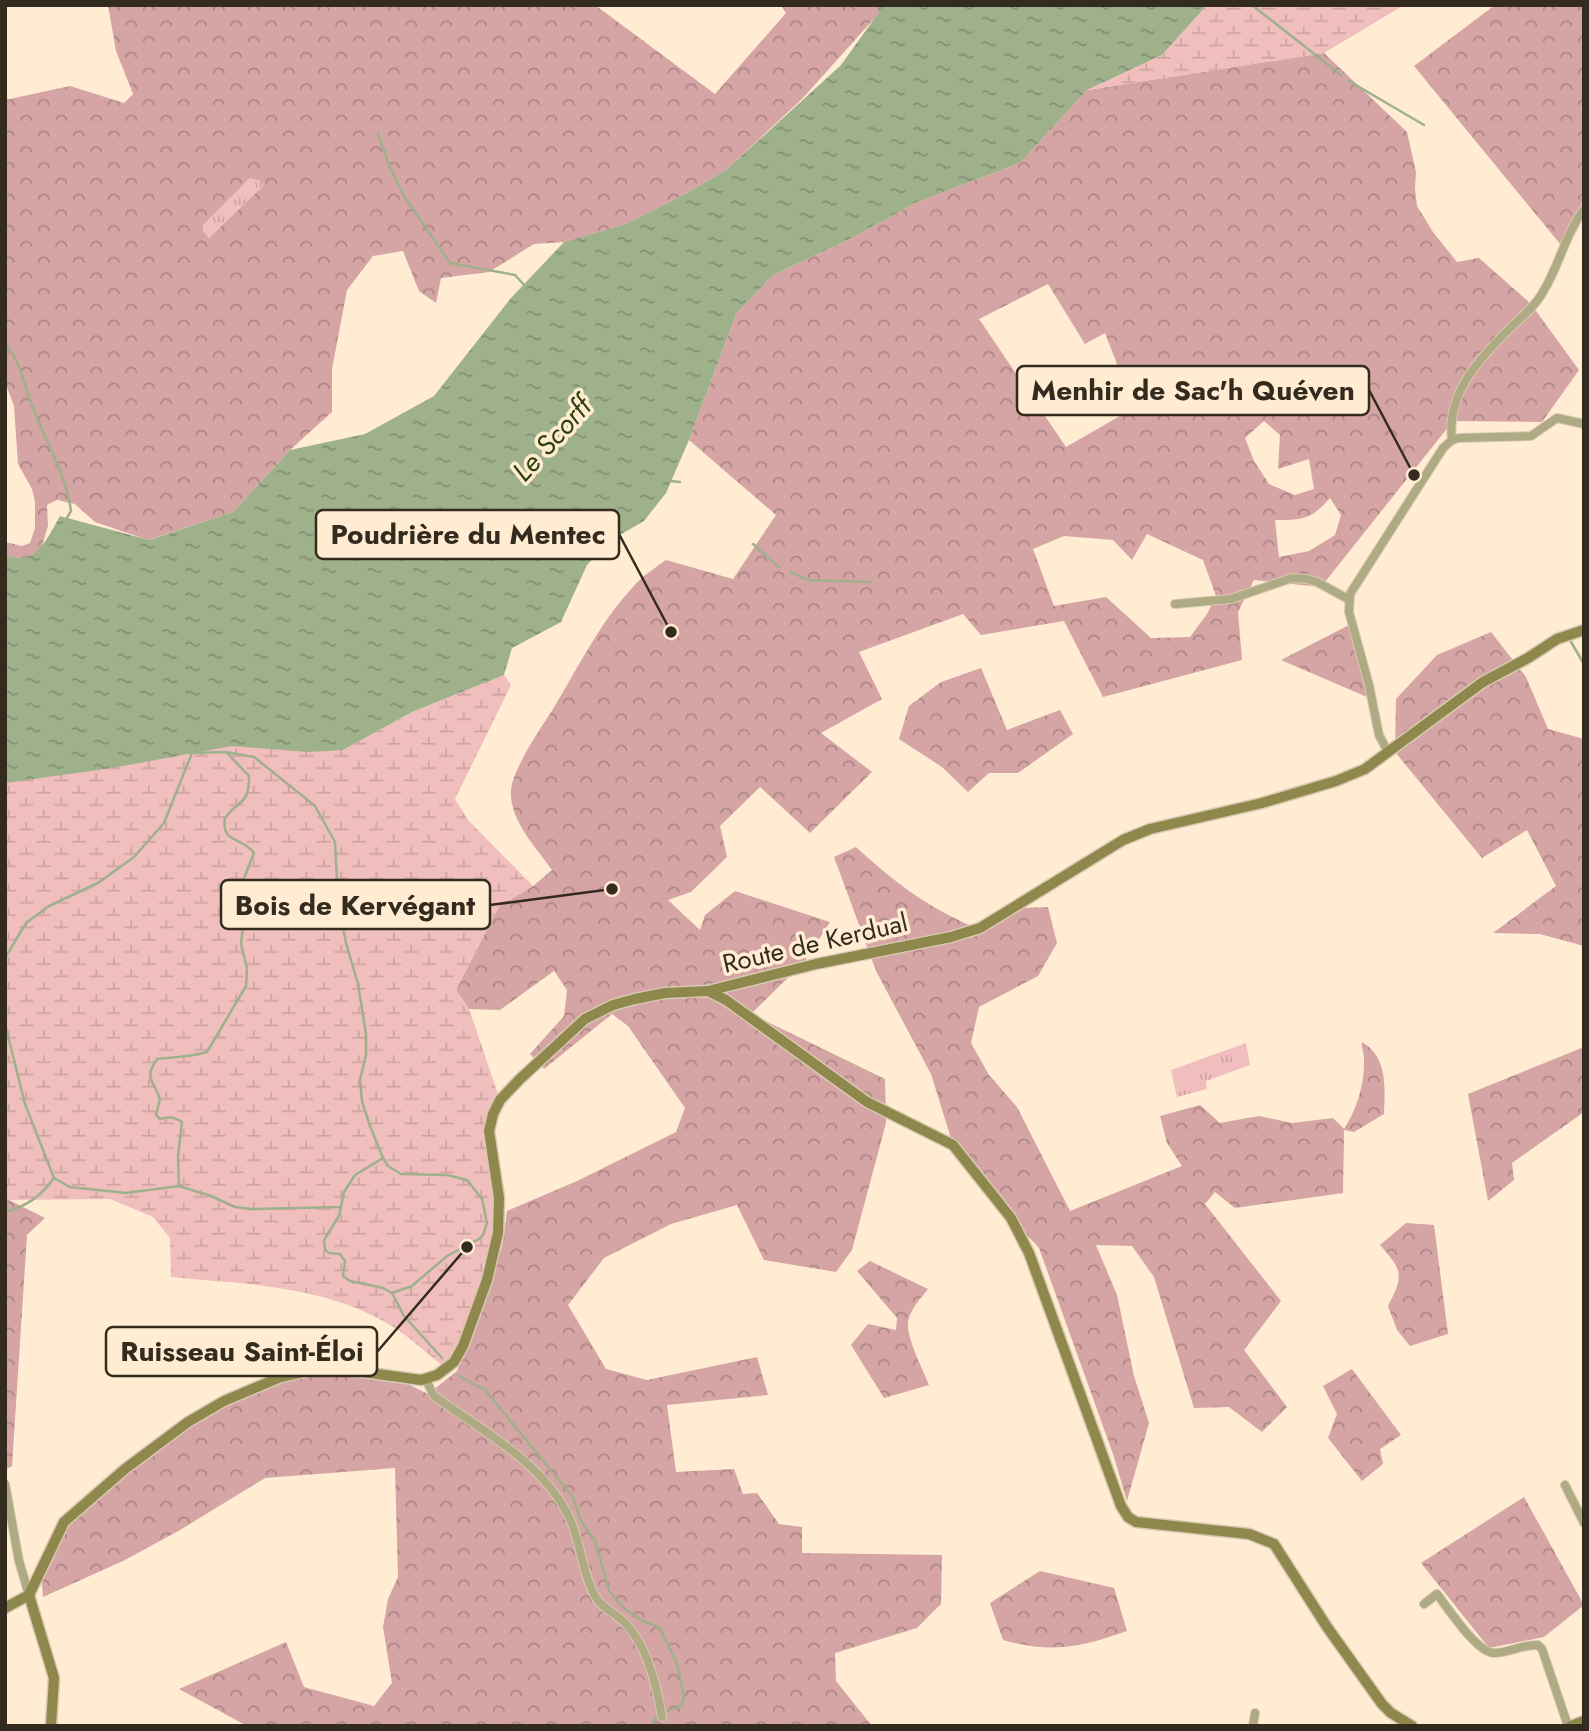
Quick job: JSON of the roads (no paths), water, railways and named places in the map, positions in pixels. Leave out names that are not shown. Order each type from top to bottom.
[{"type":"street","points":[[1452,440],[1456,400],[1465,380],[1478,362],[1537,302],[1584,209]]},
{"type":"street","points":[[1388,752],[1379,735],[1369,685],[1349,612],[1348,599],[1352,589],[1443,448],[1452,440],[1531,436],[1557,418],[1584,424]]},
{"type":"street","points":[[1175,604],[1231,599],[1292,578],[1307,579],[1348,599]]},
{"type":"street","name":"Route de Kerdual","points":[[426,1380],[447,1369],[454,1362],[463,1346],[487,1280],[498,1233],[499,1198],[489,1131],[493,1114],[500,1100],[585,1019],[612,1005],[665,993],[708,991],[816,964],[951,937],[980,928],[1123,840],[1150,830],[1336,782],[1365,769],[1483,682],[1527,659],[1557,639],[1584,630]]},
{"type":"street","points":[[708,991],[726,1000],[867,1102],[942,1138],[958,1150],[1011,1218],[1022,1238],[1121,1506],[1128,1517],[1145,1524],[1249,1534],[1275,1544],[1382,1704],[1412,1726]]},
{"type":"street","points":[[5,1608],[29,1595],[64,1522],[125,1469],[188,1422],[224,1401],[281,1377],[312,1370],[341,1369],[426,1380],[434,1396],[527,1463],[554,1492],[569,1516],[594,1594],[606,1609],[628,1626],[636,1640],[651,1672],[662,1717]]},
{"type":"street","points":[[5,1484],[19,1561],[54,1678],[51,1726]]},
{"type":"street","points":[[1565,1485],[1584,1523]]},
{"type":"street","points":[[1424,1604],[1437,1594],[1475,1642],[1486,1651],[1494,1653],[1538,1644],[1569,1726],[1584,1721]]},
{"type":"street","points":[[1253,1726],[1255,1713]]},
{"type":"water","name":"Le Scorff","points":[[877,5],[1207,5],[1162,55],[1087,90],[1020,163],[917,202],[848,240],[773,275],[736,314],[689,440],[666,493],[644,521],[613,539],[587,565],[561,622],[512,648],[504,675],[412,712],[343,750],[308,752],[232,746],[112,768],[5,783],[5,554],[15,558],[32,555],[45,541],[60,516],[149,540],[233,512],[290,450],[365,434],[434,396],[511,298],[564,242],[626,224],[726,170],[841,65],[879,12]]},
{"type":"waterway","points":[[1252,5],[1341,75]]},
{"type":"waterway","points":[[1349,81],[1424,125]]},
{"type":"waterway","points":[[378,133],[404,196],[450,263],[515,275],[525,286]]},
{"type":"waterway","points":[[5,343],[19,368],[65,485],[71,511],[65,521]]},
{"type":"waterway","points":[[670,481],[680,482]]},
{"type":"waterway","points":[[753,544],[779,567]]},
{"type":"waterway","points":[[791,572],[808,580],[870,582]]},
{"type":"waterway","points":[[1571,642],[1584,664]]},
{"type":"waterway","points":[[192,753],[226,752],[254,757],[315,806],[335,842],[338,900],[346,943],[358,984],[366,1034],[366,1055],[360,1080],[362,1101],[383,1158],[355,1175],[344,1192],[339,1216],[324,1240],[325,1250],[340,1254],[345,1261],[343,1276],[350,1281],[383,1288],[392,1293],[404,1316],[442,1358]]},
{"type":"waterway","points":[[5,958],[26,923],[49,906],[98,883],[134,857],[164,823],[192,753]]},
{"type":"waterway","points":[[179,1186],[178,1156],[182,1122],[172,1118],[160,1119],[156,1115],[160,1099],[151,1080],[151,1071],[157,1059],[207,1052],[246,986],[247,968],[241,944],[243,925],[237,896],[254,853],[229,836],[225,818],[245,798],[249,776],[228,754]]},
{"type":"waterway","points":[[5,1024],[25,1104],[54,1178],[32,1200],[5,1212]]},
{"type":"waterway","points":[[383,1158],[388,1166],[401,1174],[447,1175],[467,1180],[482,1199],[487,1223],[479,1239],[447,1256],[412,1286],[392,1293]]},
{"type":"waterway","points":[[54,1178],[70,1187],[126,1193],[179,1186],[235,1207],[252,1209],[341,1207]]},
{"type":"waterway","points":[[459,1376],[485,1390],[573,1497],[581,1521],[595,1541],[609,1591],[625,1609],[660,1628],[678,1666],[684,1698],[681,1705],[668,1710]]},
{"type":"waterway","points":[[651,1726],[658,1713]]},
{"type":"place","name":"Menhir de Sac'h Quéven","points":[[1414,475]]},
{"type":"place","name":"Poudrière du Mentec","points":[[671,632]]},
{"type":"place","name":"Bois de Kervégant","points":[[612,889]]},
{"type":"place","name":"Ruisseau Saint-Éloi","points":[[467,1247]]}]
